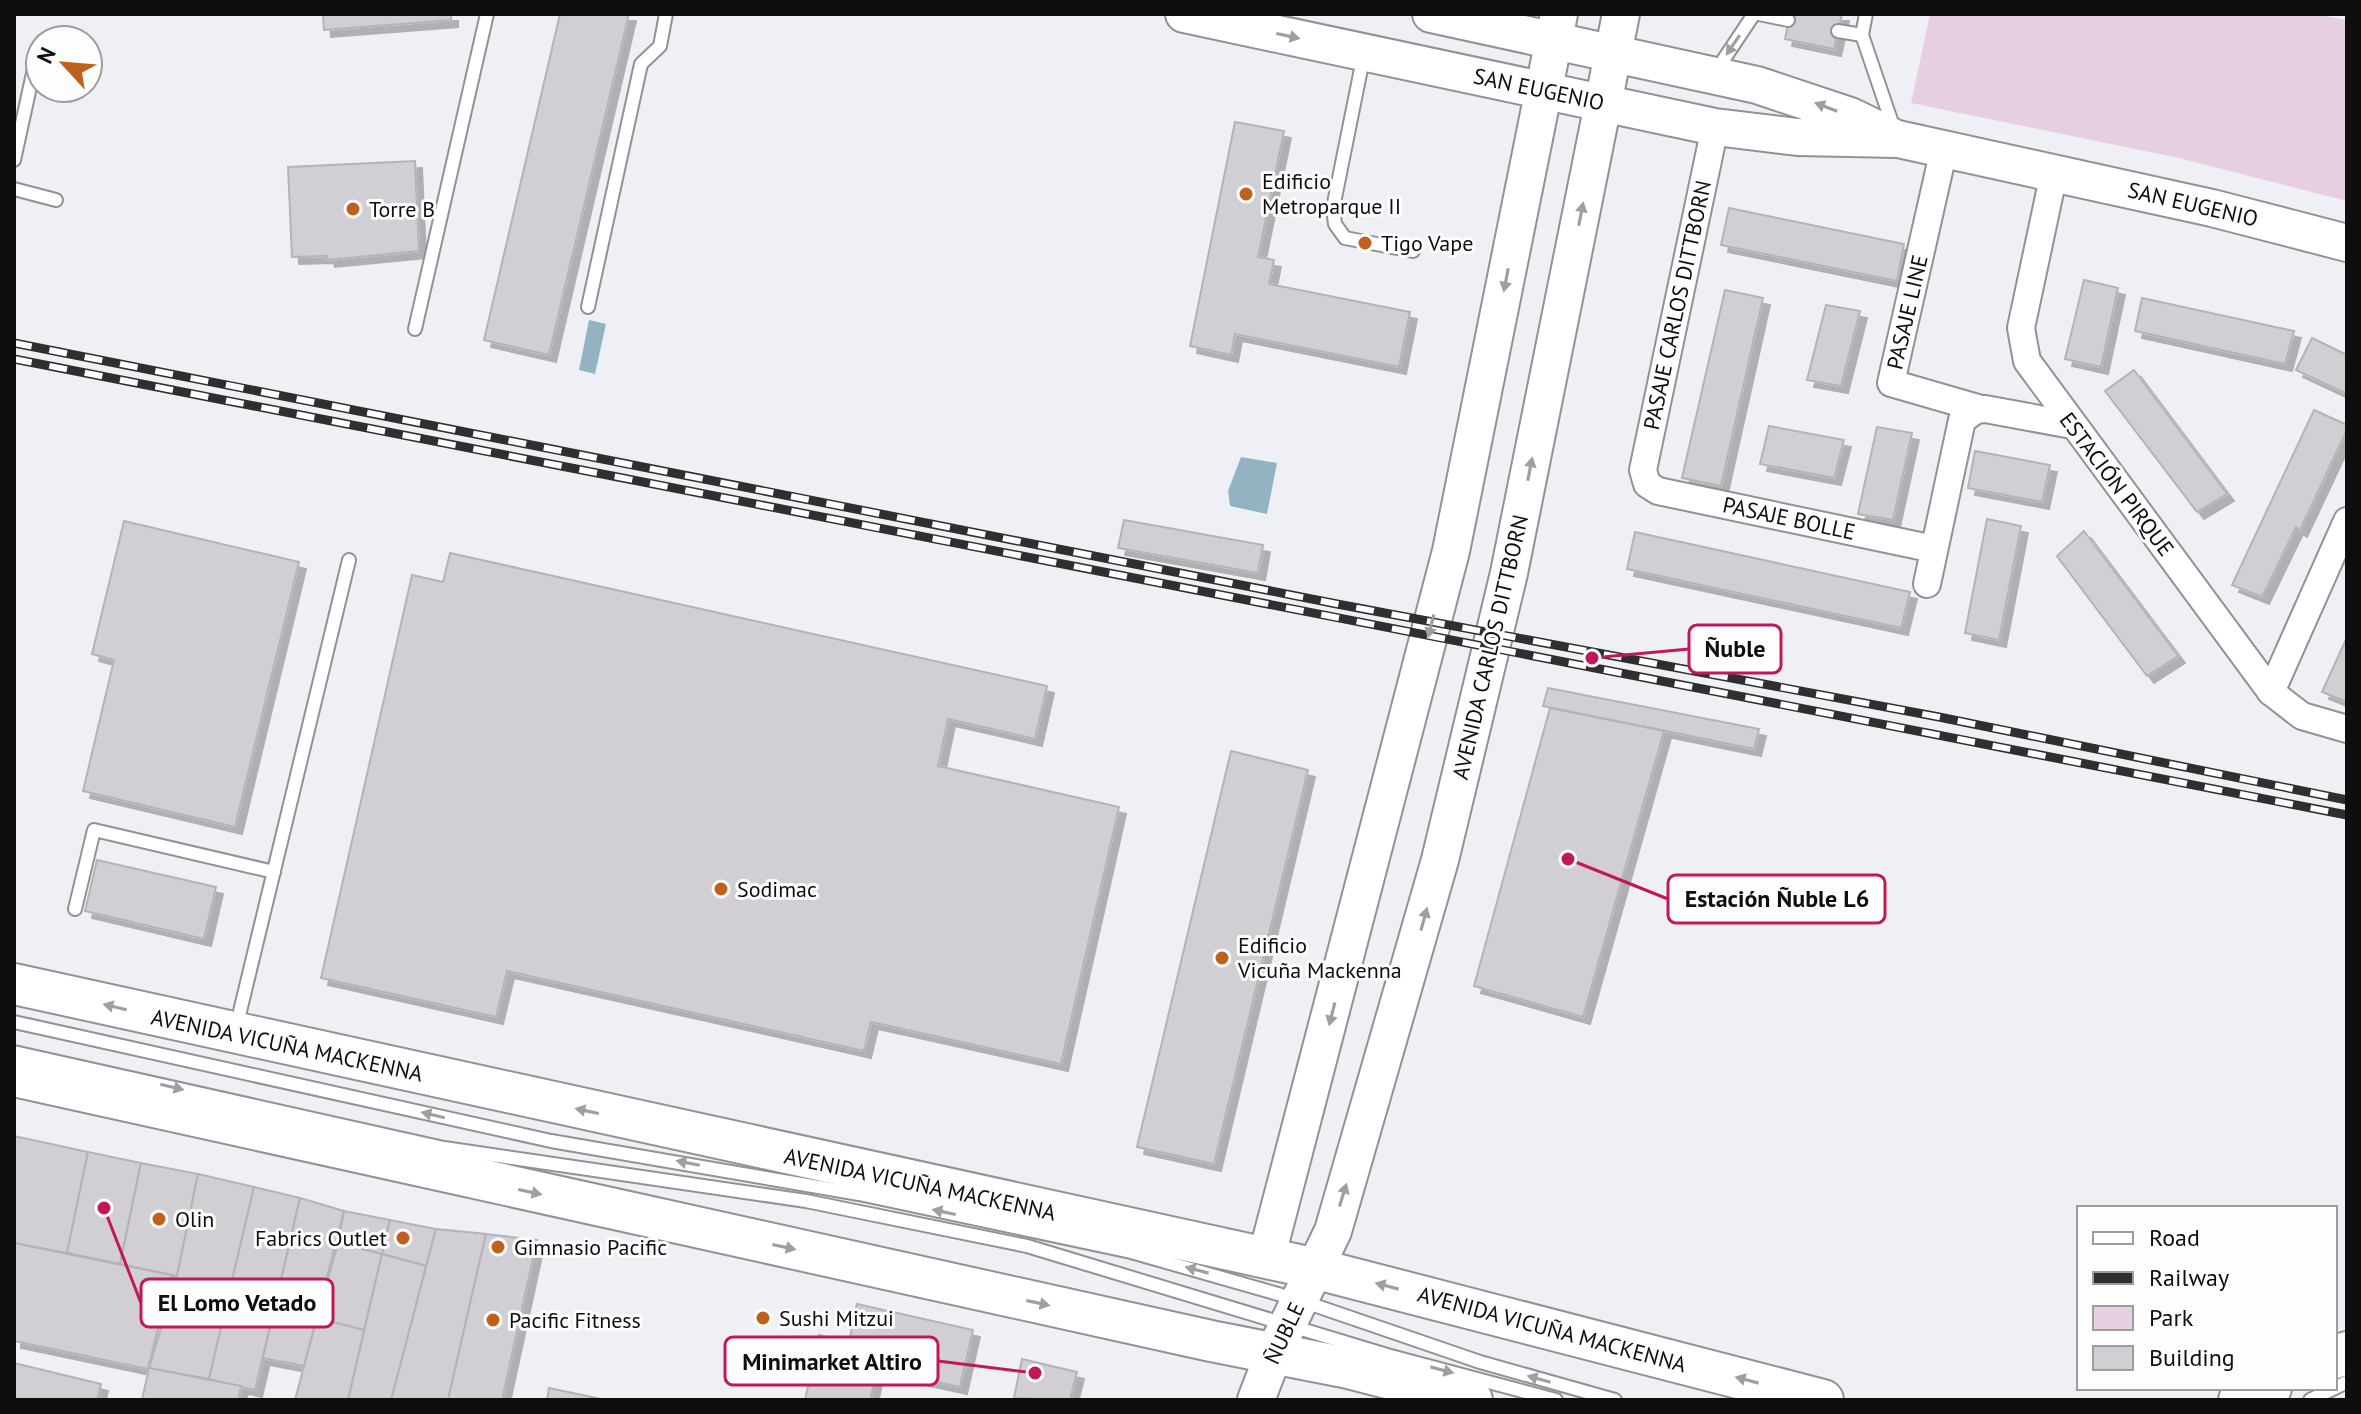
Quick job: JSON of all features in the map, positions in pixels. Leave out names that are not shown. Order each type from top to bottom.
[{"type":"main road","name":"SAN EUGENIO","points":[[1184,14],[1715,127],[1797,137],[1898,139]]},
{"type":"main road","name":"SAN EUGENIO","points":[[1431,14],[1556,27],[1614,55],[1800,97],[1898,139],[2347,243]]},
{"type":"main road","name":"AVENIDA CARLOS DITTBORN","points":[[1294,1312],[1333,1231],[1396,1018],[1477,714],[1509,573],[1621,14]]},
{"type":"main road","points":[[1256,1272],[1451,551],[1556,27]]},
{"type":"main road","name":"AVENIDA VICUÑA MACKENNA","points":[[14,984],[1256,1272],[1294,1312],[1472,1400]]},
{"type":"main road","name":"AVENIDA VICUÑA MACKENNA","points":[[14,1076],[1294,1312],[1823,1400]]},
{"type":"main road","name":"ÑUBLE","points":[[1256,1400],[1294,1312]]},
{"type":"main road","points":[[2239,1400],[2266,1390]]},
{"type":"street","name":"PASAJE CARLOS DITTBORN","points":[[1647,484],[1643,470],[1715,127]]},
{"type":"street","name":"PASAJE LINE","points":[[1944,149],[1891,383],[1981,409],[2072,425]]},
{"type":"street","name":"ESTACIÓN PIRQUE","points":[[2054,173],[2021,328],[2027,361],[2271,692],[2302,716],[2347,729]]},
{"type":"street","points":[[1927,584],[1958,428],[1969,413],[1981,409]]},
{"type":"street","name":"PASAJE BOLLE","points":[[1647,484],[1658,491],[1934,549]]},
{"type":"street","points":[[2271,692],[2340,556],[2347,521]]},
{"type":"lane","points":[[415,329],[487,14]]},
{"type":"lane","points":[[588,307],[641,64],[660,46],[666,14]]},
{"type":"lane","points":[[1713,75],[1756,14],[1788,20]]},
{"type":"lane","points":[[1866,14],[1862,35],[1898,139]]},
{"type":"lane","points":[[1838,31],[1862,35]]},
{"type":"lane","points":[[1365,52],[1333,208],[1335,224],[1345,238],[1413,251]]},
{"type":"lane","points":[[14,160],[26,104]]},
{"type":"lane","points":[[14,189],[56,200]]},
{"type":"lane","points":[[234,1034],[349,560]]},
{"type":"lane","points":[[75,909],[94,830],[274,872]]},
{"type":"lane","points":[[14,1022],[551,1141],[859,1194],[1131,1252],[1256,1272]]},
{"type":"lane","points":[[14,1052],[444,1148],[865,1211],[1071,1257],[1294,1312],[1615,1400]]},
{"type":"lane","points":[[1294,1312],[1556,1400]]},
{"type":"lane","points":[[2310,1400],[2331,1390]]},
{"type":"green space","points":[[1930,14],[2316,14],[2347,20],[2347,201],[2179,158],[1911,103]]},
{"type":"water","points":[[589,320],[606,324],[595,374],[579,370]]},
{"type":"water","points":[[1241,457],[1277,463],[1267,514],[1230,506],[1228,491]]},
{"type":"building","points":[[323,14],[451,14],[451,20],[324,30]]},
{"type":"building","points":[[560,14],[629,14],[549,355],[484,340]]},
{"type":"building","points":[[1790,14],[1842,14],[1834,49],[1785,39]]},
{"type":"building","name":"Edificio Metroparque II","points":[[1235,122],[1284,131],[1258,257],[1274,260],[1269,284],[1410,312],[1399,367],[1235,334],[1231,355],[1190,346]]},
{"type":"building","name":"Torre B","points":[[415,161],[419,251],[328,260],[327,256],[292,257],[288,167]]},
{"type":"building","points":[[1729,208],[1904,244],[1897,281],[1721,245]]},
{"type":"building","points":[[2084,280],[2118,288],[2101,367],[2065,359]]},
{"type":"building","points":[[1725,290],[1763,298],[1721,486],[1682,478]]},
{"type":"building","points":[[2142,298],[2294,331],[2285,364],[2135,331]]},
{"type":"building","points":[[1826,305],[1860,311],[1841,386],[1807,380]]},
{"type":"building","points":[[2312,338],[2347,355],[2347,394],[2296,370]]},
{"type":"building","points":[[2134,370],[2227,494],[2197,512],[2105,391]]},
{"type":"building","points":[[2314,410],[2347,425],[2347,430],[2300,530],[2296,527],[2262,597],[2232,585]]},
{"type":"building","points":[[1769,426],[1844,440],[1834,478],[1760,464]]},
{"type":"building","points":[[1877,427],[1912,433],[1893,520],[1858,514]]},
{"type":"building","points":[[1975,451],[2050,465],[2042,502],[1968,488]]},
{"type":"building","points":[[1987,519],[2021,526],[1999,640],[1965,633]]},
{"type":"building","points":[[1124,520],[1263,545],[1258,573],[1118,548]]},
{"type":"building","points":[[124,521],[299,562],[235,827],[83,791],[114,660],[92,654]]},
{"type":"building","points":[[2084,531],[2178,656],[2147,676],[2057,556]]},
{"type":"building","points":[[1635,532],[1910,592],[1901,628],[1627,569]]},
{"type":"building","name":"Sodimac","points":[[450,553],[1047,686],[1035,739],[948,719],[938,766],[1119,807],[1061,1064],[871,1022],[864,1051],[507,971],[496,1017],[321,978],[412,575],[443,582]]},
{"type":"building","points":[[2347,637],[2347,702],[2322,692]]},
{"type":"building","points":[[1548,688],[1759,729],[1754,749],[1543,706]]},
{"type":"building","points":[[1550,708],[1664,731],[1583,1017],[1474,986]]},
{"type":"building","name":"Edificio Vicuña Mackenna","points":[[1231,751],[1308,770],[1214,1164],[1137,1147]]},
{"type":"building","points":[[97,860],[216,887],[204,939],[85,911]]},
{"type":"building","points":[[14,1136],[88,1152],[67,1253],[14,1243]]},
{"type":"building","points":[[88,1152],[141,1163],[120,1264],[67,1253]]},
{"type":"building","name":"Olin","points":[[141,1163],[198,1174],[177,1276],[120,1264]]},
{"type":"building","points":[[198,1174],[254,1187],[209,1379],[149,1368],[177,1276]]},
{"type":"building","points":[[254,1187],[300,1198],[255,1390],[209,1379]]},
{"type":"building","points":[[300,1198],[344,1211],[304,1366],[263,1358]]},
{"type":"building","points":[[344,1211],[390,1220],[382,1254],[338,1243]]},
{"type":"building","points":[[390,1220],[436,1229],[426,1266],[382,1254]]},
{"type":"building","points":[[436,1229],[486,1234],[448,1400],[391,1400]]},
{"type":"building","name":"Pacific Fitness","points":[[486,1234],[537,1240],[502,1400],[448,1400]]},
{"type":"building","points":[[14,1243],[171,1275],[148,1369],[14,1341]]},
{"type":"building","points":[[338,1243],[382,1254],[364,1330],[317,1318]]},
{"type":"building","points":[[382,1254],[426,1266],[391,1400],[348,1400]]},
{"type":"building","points":[[857,1304],[973,1330],[960,1387],[877,1369],[870,1400],[805,1400],[819,1335],[849,1342]]},
{"type":"building","points":[[317,1318],[364,1330],[348,1400],[295,1400]]},
{"type":"building","points":[[1022,1359],[1077,1372],[1070,1400],[1014,1398]]},
{"type":"building","points":[[14,1363],[101,1384],[97,1400],[14,1400]]},
{"type":"building","points":[[149,1368],[241,1386],[238,1400],[142,1400]]},
{"type":"building","points":[[549,1388],[606,1400],[547,1400]]},
{"type":"railway","points":[[14,343],[1337,604],[1939,717],[2347,800]]},
{"type":"railway","points":[[14,359],[2347,815]]},
{"type":"place","name":"Edificio Metroparque II","points":[[1246,194]]},
{"type":"place","name":"Torre B","points":[[353,209]]},
{"type":"place","name":"Tigo Vape","points":[[1365,243]]},
{"type":"place","name":"Ñuble","points":[[1592,658]]},
{"type":"place","name":"Estación Ñuble L6","points":[[1568,859]]},
{"type":"place","name":"Sodimac","points":[[721,889]]},
{"type":"place","name":"Edificio Vicuña Mackenna","points":[[1222,958]]},
{"type":"place","name":"El Lomo Vetado","points":[[104,1208]]},
{"type":"place","name":"Olin","points":[[159,1219]]},
{"type":"place","name":"Fabrics Outlet","points":[[403,1238]]},
{"type":"place","name":"Gimnasio Pacific","points":[[498,1247]]},
{"type":"place","name":"Sushi Mitzui","points":[[763,1318]]},
{"type":"place","name":"Pacific Fitness","points":[[493,1320]]},
{"type":"place","name":"Minimarket Altiro","points":[[1035,1373]]}]
